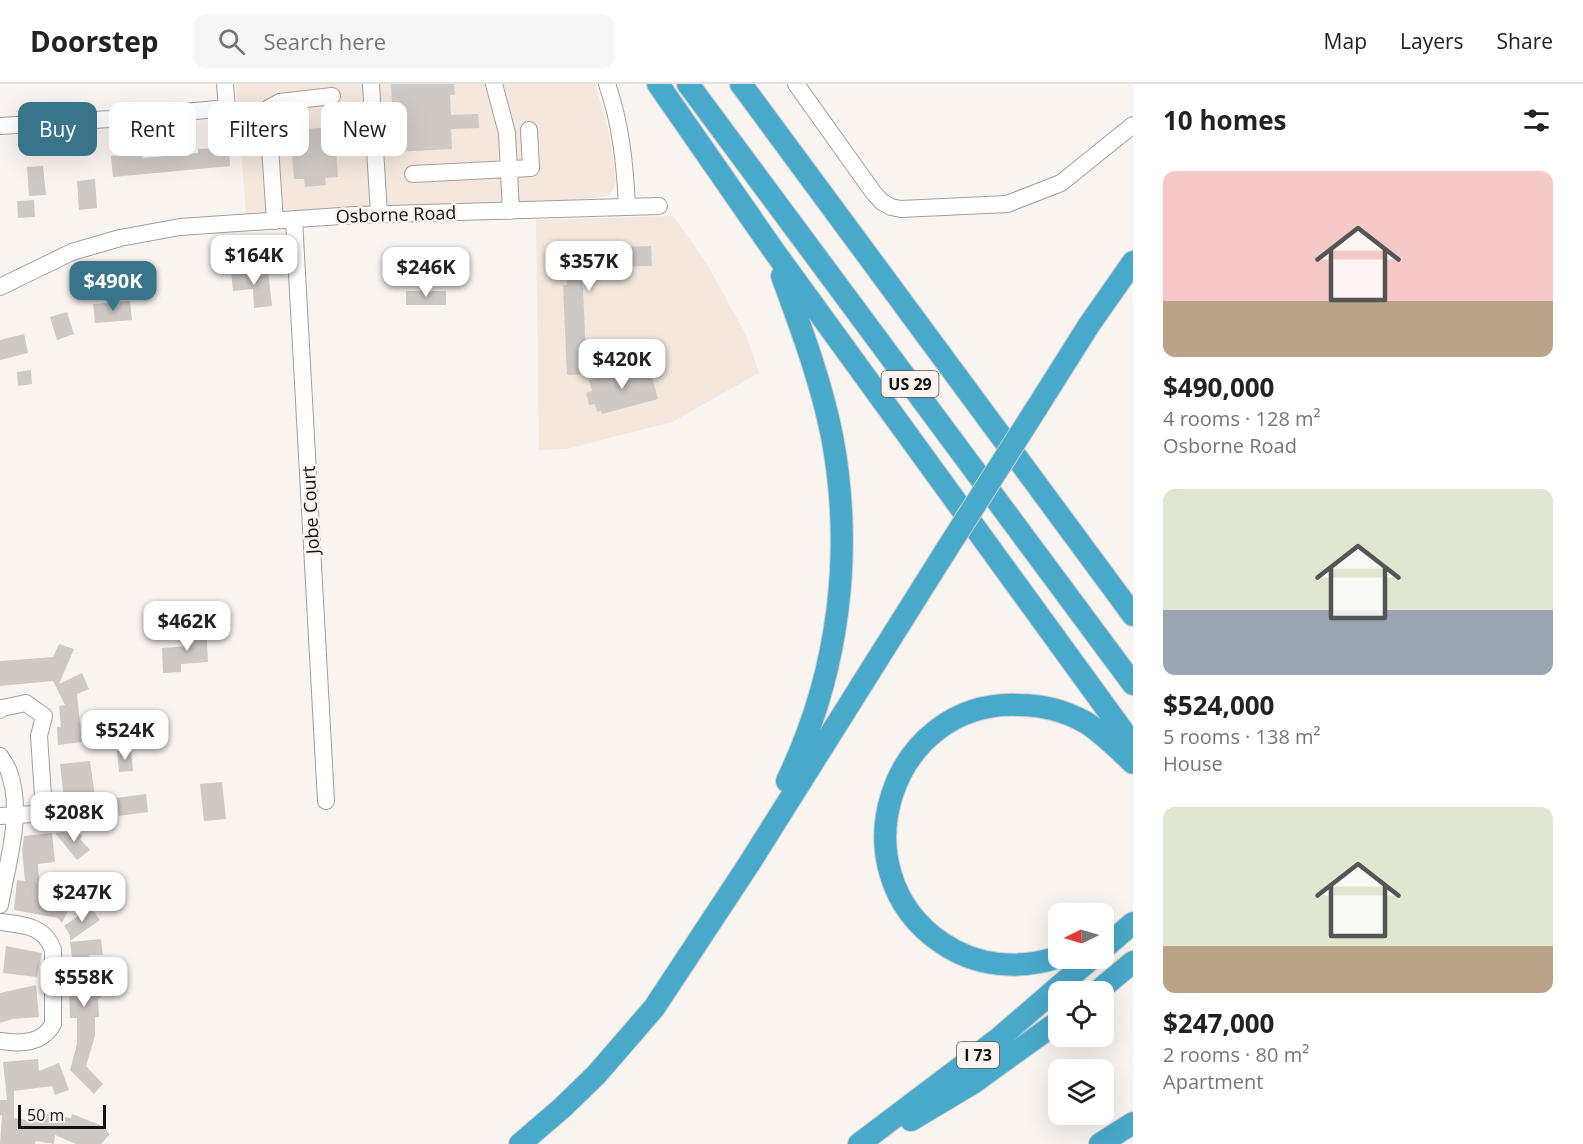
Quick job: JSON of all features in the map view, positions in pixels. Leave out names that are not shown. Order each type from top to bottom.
[{"type":"highway","points":[[658,84],[774,252],[1133,745]]},
{"type":"highway","name":"US 29","points":[[688,84],[1133,684]]},
{"type":"highway","name":"US 29","points":[[741,84],[1133,615]]},
{"type":"highway","points":[[748,864],[761,829],[800,754],[816,710],[830,662],[838,611],[843,552],[841,499],[832,436],[815,368],[774,252]]},
{"type":"highway","points":[[520,1144],[596,1075],[654,1008],[692,953],[1089,325],[1133,262]]},
{"type":"highway","points":[[1048,961],[1014,965],[983,962],[954,951],[923,928],[902,900],[888,867],[885,825],[890,796],[904,765],[933,733],[967,713],[996,705],[1030,705],[1066,714],[1084,722],[1098,732],[1133,764]]},
{"type":"highway","points":[[1114,927],[1133,912]]},
{"type":"highway","points":[[1114,939],[1133,923]]},
{"type":"highway","points":[[1110,981],[1133,962]]},
{"type":"highway","name":"I 73","points":[[859,1144],[998,1040],[1079,969]]},
{"type":"highway","name":"I 73","points":[[867,1144],[973,1083],[1048,1029]]},
{"type":"highway","points":[[1100,1144],[1133,1123]]},
{"type":"street","points":[[0,126],[227,108],[225,84]]},
{"type":"street","points":[[371,84],[379,214]]},
{"type":"street","points":[[494,84],[507,133],[512,211]]},
{"type":"street","points":[[608,84],[615,105],[620,134],[627,206]]},
{"type":"street","points":[[796,84],[873,192],[891,207],[914,209],[1007,204],[1061,183],[1133,124]]},
{"type":"street","points":[[275,221],[269,108],[280,102],[332,96]]},
{"type":"street","points":[[413,174],[531,168],[529,130]]},
{"type":"street","name":"Osborne Road","points":[[0,287],[72,252],[120,238],[180,227],[379,214],[659,206]]},
{"type":"street","name":"Jobe Court","points":[[294,219],[326,801]]},
{"type":"street","points":[[0,710],[26,703],[44,716],[39,736],[44,810],[33,814],[7,816]]},
{"type":"street","points":[[0,756],[9,772],[15,800],[7,816],[0,905]]},
{"type":"street","points":[[0,921],[32,927],[49,939],[53,950],[53,1024],[48,1034],[30,1041],[19,1043],[0,1041]]},
{"type":"shaded area","points":[[236,84],[595,84],[609,132],[616,181],[613,190],[607,196],[562,202],[356,207],[246,213],[242,156],[309,156],[309,102],[237,102]]},
{"type":"shaded area","points":[[673,216],[707,264],[746,335],[759,373],[672,422],[567,449],[539,450],[536,220]]},
{"type":"building","points":[[391,84],[454,84],[455,95],[450,95],[451,115],[478,114],[479,128],[451,129],[452,149],[407,151],[407,102],[392,102]]},
{"type":"building","points":[[321,128],[321,156],[336,156],[338,177],[325,178],[326,185],[305,187],[304,179],[294,179],[292,156],[309,156],[309,129]]},
{"type":"building","points":[[208,148],[208,156],[229,156],[230,166],[113,177],[111,156],[143,156],[143,158],[196,156],[198,149]]},
{"type":"building","points":[[43,166],[46,195],[29,196],[27,167]]},
{"type":"building","points":[[95,179],[97,208],[79,210],[77,181]]},
{"type":"building","points":[[34,200],[35,217],[18,218],[17,201]]},
{"type":"building","points":[[651,246],[652,266],[582,268],[587,374],[567,375],[563,285],[567,285],[566,262],[554,263],[554,249]]},
{"type":"building","points":[[268,270],[272,306],[254,308],[253,289],[233,291],[231,273]]},
{"type":"building","points":[[406,291],[446,291],[446,305],[406,305]]},
{"type":"building","points":[[130,301],[132,320],[95,323],[93,304]]},
{"type":"building","points":[[67,312],[74,334],[57,340],[50,317]]},
{"type":"building","points":[[24,334],[28,353],[0,360],[0,340]]},
{"type":"building","points":[[649,365],[658,399],[602,414],[601,411],[597,412],[595,404],[589,405],[586,393],[592,391],[589,380]]},
{"type":"building","points":[[31,370],[32,384],[18,386],[17,372]]},
{"type":"building","points":[[206,626],[208,662],[181,664],[181,672],[163,673],[162,648],[190,646],[189,627]]},
{"type":"building","points":[[59,644],[74,649],[59,684],[82,673],[89,689],[77,694],[82,742],[58,745],[57,727],[61,727],[59,706],[65,705],[53,681],[0,686],[0,661],[53,657]]},
{"type":"building","points":[[131,750],[133,771],[119,772],[117,751]]},
{"type":"building","points":[[90,761],[95,797],[64,799],[60,764]]},
{"type":"building","points":[[222,782],[226,819],[204,821],[200,784]]},
{"type":"building","points":[[146,794],[148,812],[119,816],[116,798]]},
{"type":"building","points":[[71,803],[86,812],[78,826],[63,818]]},
{"type":"building","points":[[77,830],[82,836],[80,839],[90,850],[77,860],[55,833]]},
{"type":"building","points":[[52,833],[55,862],[38,864],[39,880],[64,886],[65,884],[78,891],[62,923],[58,918],[14,910],[17,880],[25,881],[22,849],[24,836]]},
{"type":"building","points":[[91,907],[100,920],[70,941],[70,935],[64,926]]},
{"type":"building","points":[[101,939],[103,955],[89,955],[92,983],[100,982],[101,998],[98,998],[99,1017],[95,1017],[95,1036],[86,1066],[103,1084],[94,1094],[70,1070],[77,1044],[77,1018],[70,1018],[68,964],[73,964],[70,942]]},
{"type":"building","points":[[6,946],[42,953],[37,977],[3,973]]},
{"type":"building","points":[[36,985],[39,1017],[13,1019],[0,1023],[0,993]]},
{"type":"building","points":[[38,1059],[39,1071],[59,1063],[69,1090],[55,1095],[52,1086],[14,1091],[14,1118],[43,1123],[45,1114],[71,1118],[72,1114],[100,1125],[110,1134],[101,1144],[76,1144],[55,1135],[54,1144],[36,1141],[35,1144],[0,1144],[2,1115],[0,1116],[0,1100],[7,1100],[3,1062]]}]
